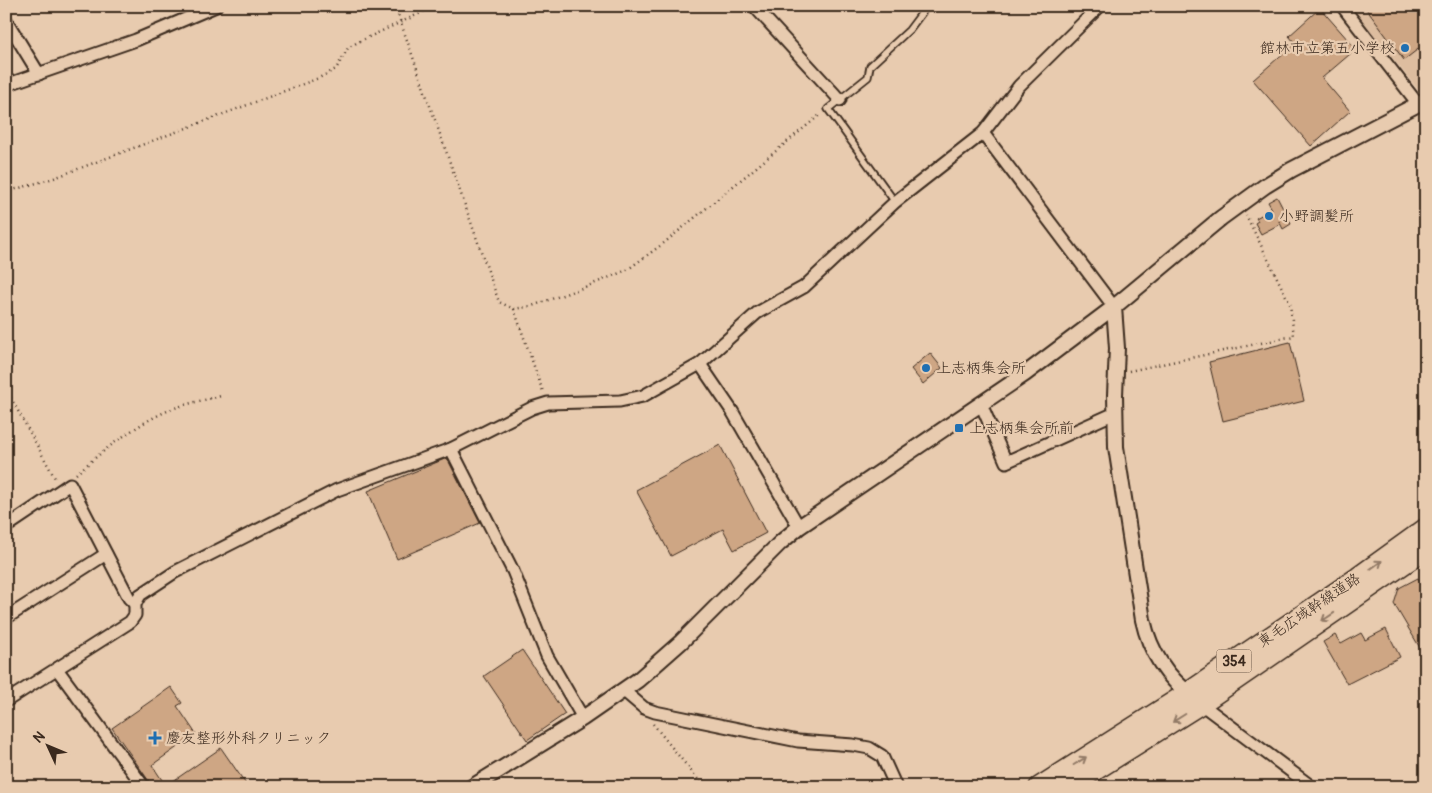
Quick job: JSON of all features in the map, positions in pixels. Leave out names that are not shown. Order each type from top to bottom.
[{"type":"highway","name":"東毛広域幹線道路","points":[[1069,787],[1194,699],[1426,528]]},
{"type":"highway","name":"東毛広域幹線道路","points":[[1038,787],[1194,699],[1426,549]]},
{"type":"street","points":[[6,85],[136,40],[216,6]]},
{"type":"street","points":[[754,6],[840,100]]},
{"type":"street","points":[[6,701],[130,622],[135,615],[135,604],[140,595],[175,572],[337,490],[451,449],[532,408],[548,403],[620,401],[643,396],[700,364],[757,313],[804,287],[895,202],[983,133],[1019,86],[1100,6]]},
{"type":"street","points":[[472,787],[624,691],[681,642],[798,527],[1025,374],[1114,307],[1240,203],[1292,170],[1422,102],[1342,6]]},
{"type":"street","points":[[6,20],[39,74]]},
{"type":"street","points":[[983,133],[1114,307],[1117,327],[1116,447],[1134,568],[1147,638],[1162,668],[1174,682],[1194,699],[1312,787]]},
{"type":"street","points":[[700,364],[732,411],[798,527]]},
{"type":"street","points":[[981,404],[1006,462],[1115,413]]},
{"type":"street","points":[[451,449],[514,571],[547,656],[583,718]]},
{"type":"street","points":[[6,527],[70,484],[129,598],[135,604]]},
{"type":"street","points":[[6,618],[106,554]]},
{"type":"street","points":[[57,668],[144,787]]},
{"type":"street","points":[[624,691],[644,708],[798,741],[869,748],[882,756],[896,787]]},
{"type":"lane","points":[[895,202],[828,109],[868,77],[870,66],[909,30],[927,6]]},
{"type":"path","points":[[395,6],[499,302],[514,309],[532,306],[585,288],[627,270],[664,244],[828,109]]},
{"type":"path","points":[[6,192],[54,178],[319,78],[336,69],[348,48],[400,21],[436,6]]},
{"type":"path","points":[[1116,374],[1294,336],[1290,304],[1240,203]]},
{"type":"path","points":[[514,309],[548,403]]},
{"type":"path","points":[[6,389],[58,484],[70,484],[75,474],[148,421],[172,409],[221,396]]},
{"type":"path","points":[[644,708],[650,722],[704,787]]},
{"type":"shaded area","name":"館林市立第五小学校","points":[[1351,6],[1426,6],[1426,89],[1421,93]]},
{"type":"building","points":[[1364,6],[1420,6],[1426,15],[1426,43],[1404,60]]},
{"type":"building","points":[[1320,8],[1356,49],[1322,78],[1350,111],[1311,146],[1253,80],[1295,43],[1289,36]]},
{"type":"building","name":"小野調髪所","points":[[1277,197],[1291,224],[1283,229],[1279,221],[1280,224],[1261,234],[1255,223],[1258,221],[1256,218],[1272,209],[1268,202]]},
{"type":"building","points":[[1290,342],[1304,401],[1223,421],[1209,362]]},
{"type":"building","name":"上志柄集会所","points":[[930,353],[942,368],[923,384],[911,369]]},
{"type":"building","points":[[720,445],[766,533],[734,550],[723,529],[671,556],[636,490]]},
{"type":"building","points":[[447,458],[480,523],[397,559],[368,491]]},
{"type":"building","points":[[1418,578],[1426,591],[1426,658],[1394,604],[1399,588]]},
{"type":"building","points":[[1386,629],[1400,657],[1347,684],[1323,642],[1335,635],[1341,644],[1361,633],[1365,640]]},
{"type":"building","points":[[522,650],[565,714],[527,740],[484,676]]},
{"type":"building","name":"慶友整形外科クリニック","points":[[171,687],[182,703],[177,706],[196,734],[152,765],[166,786],[221,748],[248,787],[153,787],[112,728]]},
{"type":"place","name":"館林市立第五小学校","points":[[1405,48]]},
{"type":"place","name":"小野調髪所","points":[[1269,216]]},
{"type":"place","name":"上志柄集会所","points":[[926,368]]},
{"type":"place","name":"上志柄集会所前","points":[[959,428]]},
{"type":"place","name":"慶友整形外科クリニック","points":[[155,738]]}]
